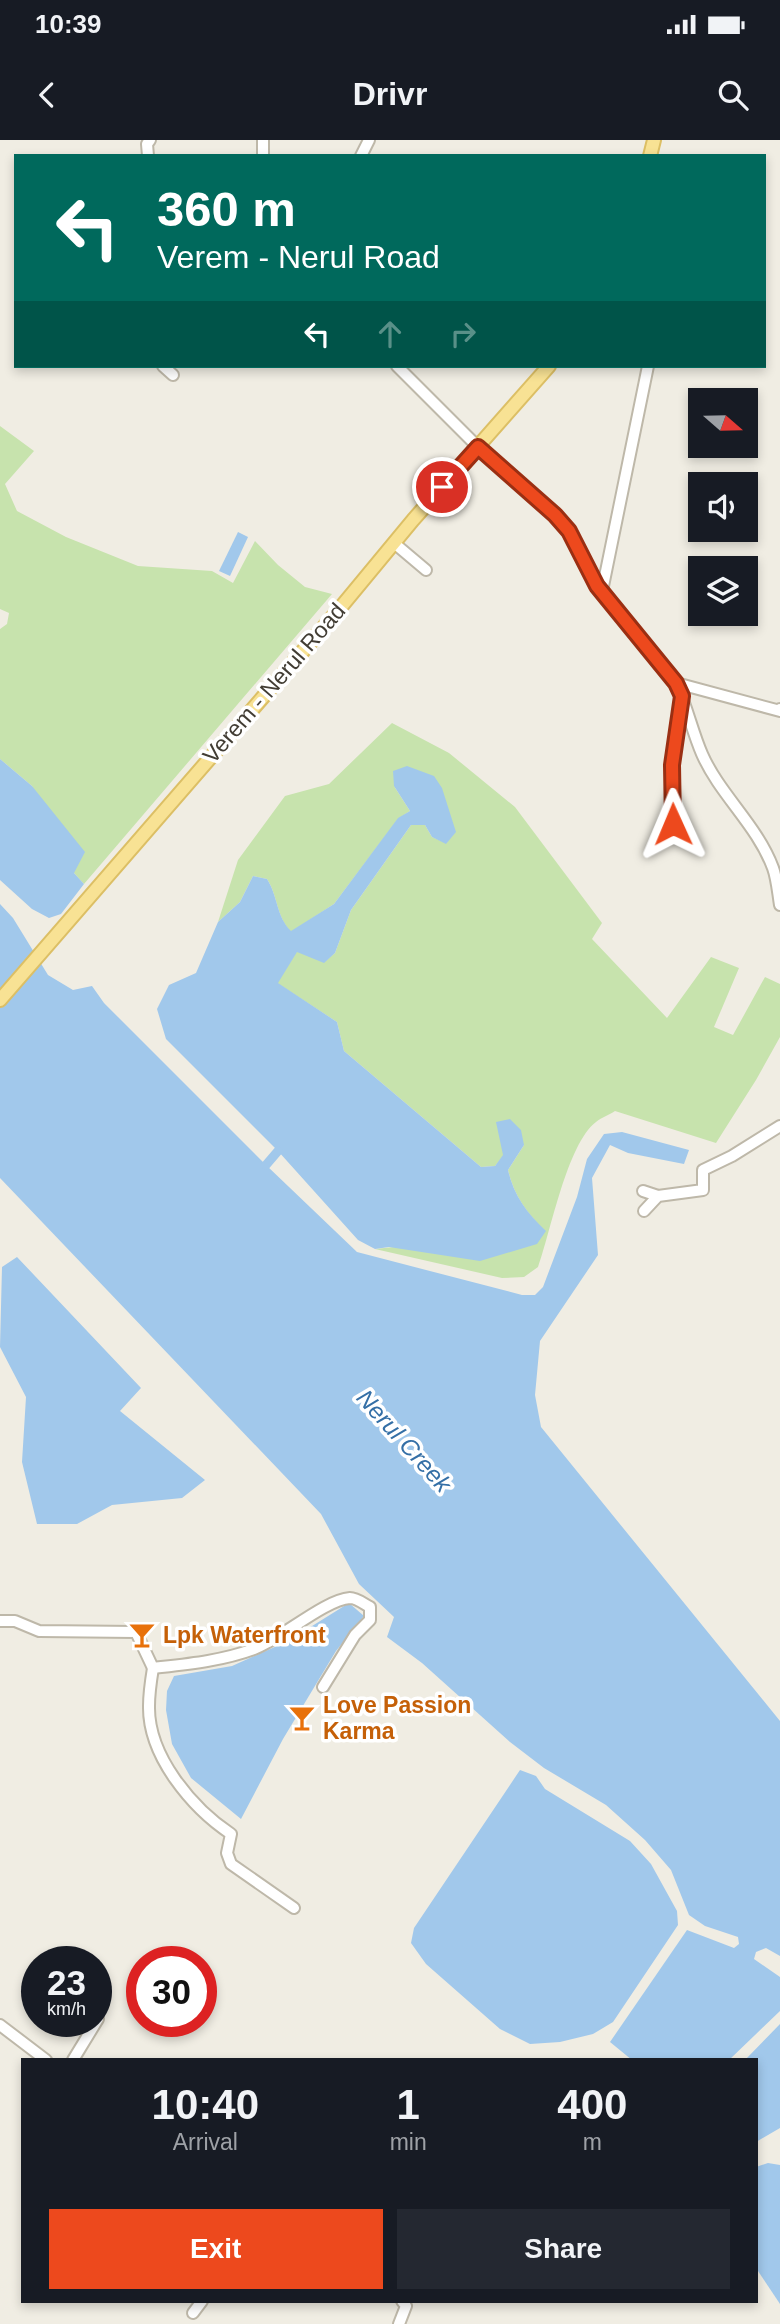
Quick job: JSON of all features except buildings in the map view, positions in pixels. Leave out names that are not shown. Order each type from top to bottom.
[{"type":"main road","name":"Verem - Nerul Road","points":[[0,1000],[547,368]]},
{"type":"street","points":[[165,368],[173,375]]},
{"type":"street","points":[[399,368],[478,447],[555,515],[569,531],[597,586],[676,683],[702,754],[713,775],[767,855],[774,870],[780,905]]},
{"type":"street","points":[[602,591],[648,368]]},
{"type":"street","points":[[394,543],[426,570]]},
{"type":"street","points":[[676,683],[780,709]]},
{"type":"street","points":[[673,824],[672,765],[682,696]]},
{"type":"street","points":[[643,1191],[658,1196],[703,1190],[703,1170],[732,1156],[780,1126]]},
{"type":"street","points":[[644,1211],[658,1196]]},
{"type":"street","points":[[153,1668],[208,1663],[257,1648],[318,1612],[342,1601],[355,1599],[370,1607],[370,1620],[350,1643],[323,1687]]},
{"type":"street","points":[[0,1621],[15,1621],[39,1631],[136,1632],[153,1668],[148,1708],[156,1744],[165,1765],[210,1819],[231,1833],[227,1853],[231,1864],[294,1908]]},
{"type":"street","points":[[0,2025],[43,2058]]},
{"type":"street","points":[[74,2058],[87,2037]]},
{"type":"street","points":[[193,2313],[200,2303]]},
{"type":"street","points":[[399,2324],[406,2306],[404,2303]]},
{"type":"green space","points":[[0,426],[34,451],[5,484],[17,511],[66,537],[138,566],[212,571],[233,583],[255,541],[305,587],[332,594],[84,884],[74,873],[32,786],[0,759],[0,629],[7,624],[9,613],[0,609]]},
{"type":"green space","points":[[392,723],[449,753],[515,807],[602,923],[592,939],[667,1018],[711,957],[739,968],[714,1027],[733,1035],[765,977],[780,984],[780,1037],[716,1143],[615,1111],[598,1120],[586,1133],[568,1168],[538,1267],[524,1277],[502,1278],[375,1249],[545,1231],[522,1204],[508,1170],[524,1145],[504,1155],[495,1166],[481,1167],[344,1051],[337,1022],[277,983],[297,951],[324,962],[335,953],[351,910],[411,825],[425,825],[432,837],[446,843],[394,786],[410,811],[398,819],[334,904],[291,932],[282,919],[267,879],[253,876],[240,902],[218,922],[238,860],[285,796],[329,784]]},
{"type":"water","points":[[238,532],[248,537],[230,576],[219,571]]},
{"type":"water","points":[[0,759],[32,786],[85,852],[74,873],[84,884],[61,914],[49,918],[32,909],[0,880]]},
{"type":"water","points":[[407,766],[434,776],[442,788],[456,832],[446,844],[432,837],[425,825],[411,825],[351,910],[335,953],[324,963],[297,952],[278,983],[337,1022],[344,1051],[481,1167],[495,1166],[503,1155],[496,1122],[510,1119],[521,1130],[524,1145],[508,1170],[522,1204],[546,1231],[537,1244],[480,1261],[389,1247],[375,1249],[358,1240],[278,1151],[166,1039],[157,1009],[169,985],[196,973],[218,922],[240,902],[253,876],[267,879],[282,919],[291,931],[334,904],[398,818],[410,811],[394,786],[393,771]]},
{"type":"water","name":"Nerul Creek","points":[[0,904],[13,918],[48,975],[73,990],[92,986],[104,1003],[357,1252],[522,1295],[535,1295],[543,1287],[577,1197],[587,1159],[604,1134],[622,1132],[689,1150],[684,1164],[628,1153],[610,1145],[592,1178],[598,1255],[540,1341],[535,1395],[541,1427],[780,1721],[780,1956],[766,1948],[756,1952],[754,1959],[780,1977],[780,2011],[731,2058],[630,2058],[610,2042],[687,1930],[734,1948],[739,1944],[738,1937],[705,1926],[689,1915],[671,1870],[645,1840],[606,1805],[544,1768],[510,1742],[422,1663],[387,1637],[394,1617],[359,1584],[321,1514],[0,1178]]},
{"type":"water","points":[[17,1257],[141,1388],[120,1411],[205,1480],[182,1498],[112,1505],[77,1524],[37,1524],[22,1462],[26,1397],[0,1347],[2,1267]]},
{"type":"water","points":[[349,1603],[364,1616],[336,1651],[283,1739],[241,1819],[191,1778],[172,1744],[166,1710],[167,1691],[174,1676],[232,1666],[288,1641]]},
{"type":"water","points":[[520,1770],[536,1776],[545,1789],[630,1841],[651,1864],[677,1911],[678,1925],[613,2022],[593,2034],[560,2042],[530,2044],[500,2029],[426,1964],[411,1943],[414,1928]]},
{"type":"water","points":[[780,2024],[780,2128],[758,2141],[758,2058],[747,2058]]},
{"type":"water","points":[[768,2163],[780,2165],[780,2304],[758,2271],[758,2166]]},
{"type":"waterway","points":[[266,1165],[278,1151]]},
{"type":"place","name":"Lpk Waterfront","points":[[142,1635]]},
{"type":"place","name":"Love Passion Karma","points":[[302,1718]]},
{"type":"route","points":[[442,487],[478,447],[555,515],[569,531],[597,586],[676,683],[682,696],[672,765],[673,824]]}]
